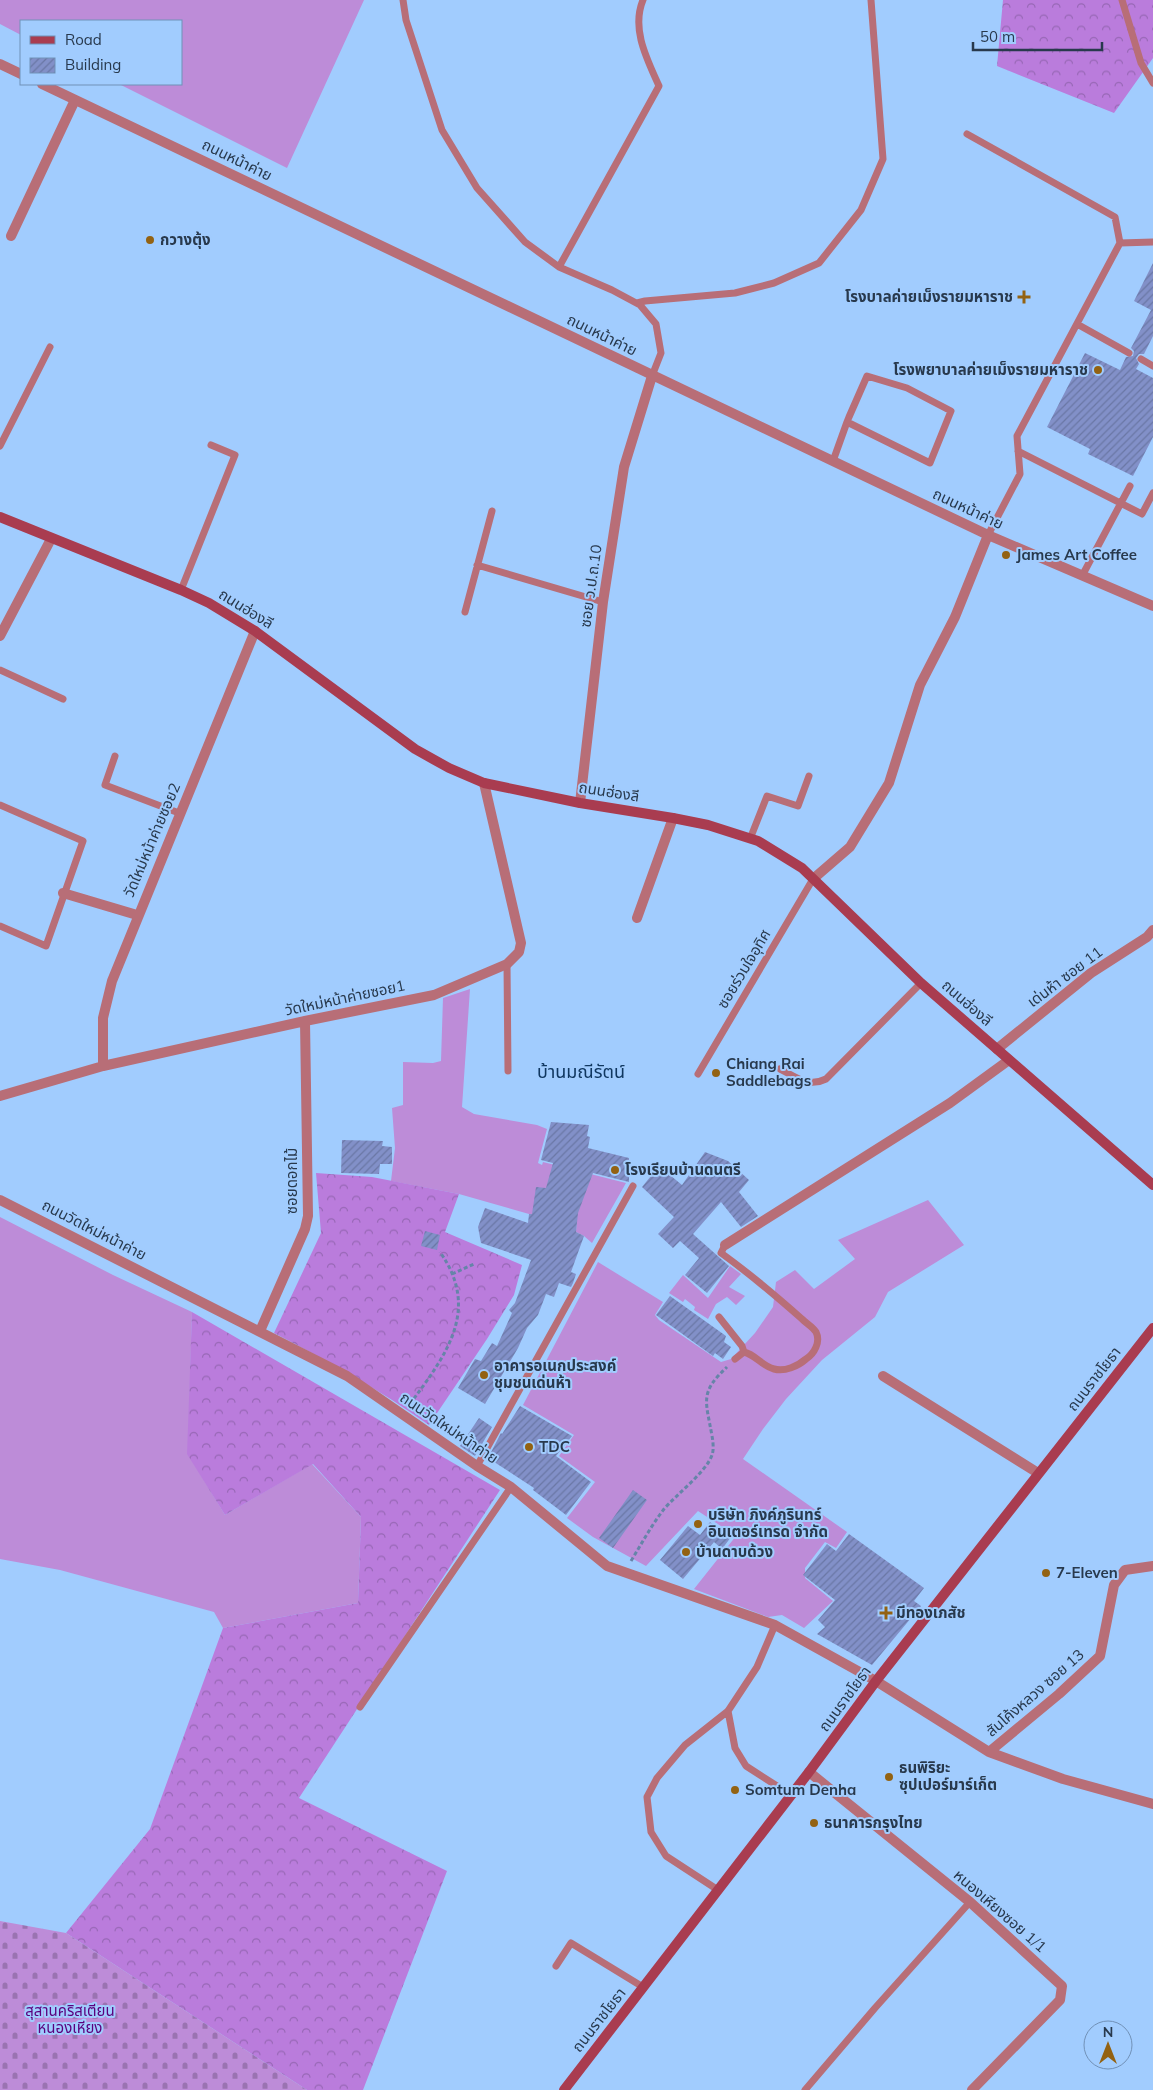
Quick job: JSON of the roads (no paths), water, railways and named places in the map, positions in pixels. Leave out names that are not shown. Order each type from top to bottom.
[{"type":"street","points":[[0,64],[20,74]]},
{"type":"street","name":"ถนนหน้าค่าย","points":[[44,85],[988,535],[1153,606]]},
{"type":"street","points":[[11,236],[75,100]]},
{"type":"street","name":"ซอย ว.ป.ถ.10","points":[[580,804],[604,602],[624,467],[652,376]]},
{"type":"street","name":"ถนนฮ่องลี","points":[[0,517],[209,603],[255,631],[415,749],[449,768],[484,783],[580,804],[708,825],[750,839],[802,868],[921,983],[1153,1186]]},
{"type":"street","points":[[814,879],[850,847],[889,783],[920,685],[955,617],[988,535]]},
{"type":"street","points":[[0,636],[51,539]]},
{"type":"street","name":"วัดใหม่หน้าค่ายซอย2","points":[[103,1066],[103,1018],[112,981],[137,915],[255,631]]},
{"type":"street","points":[[484,783],[521,943],[519,952],[507,964]]},
{"type":"street","points":[[637,918],[673,818]]},
{"type":"street","points":[[63,894],[137,915]]},
{"type":"street","name":"เด่นห้า ซอย 11","points":[[997,1049],[1091,974],[1147,937],[1153,930]]},
{"type":"street","name":"วัดใหม่หน้าค่ายซอย1","points":[[0,1096],[103,1066],[305,1021],[434,995],[507,964]]},
{"type":"street","name":"ซอยดอกไม้","points":[[260,1331],[305,1229],[308,1216],[305,1021]]},
{"type":"street","points":[[725,1245],[950,1103],[1009,1060]]},
{"type":"street","name":"ถนนวัดใหม่หน้าค่าย","points":[[0,1200],[347,1376],[477,1466],[511,1487],[607,1566],[775,1625],[876,1681],[990,1752],[1063,1779],[1153,1804]]},
{"type":"street","name":"ถนนราชโยธา","points":[[564,2090],[809,1772],[876,1681],[1153,1328]]},
{"type":"street","points":[[883,1376],[1038,1473]]},
{"type":"street","name":"สันโค้งหลวง ซอย 13","points":[[990,1752],[1059,1694],[1100,1656],[1114,1585],[1125,1570],[1153,1566]]},
{"type":"street","name":"หนองเหียงซอย 1/1","points":[[809,1772],[970,1902],[1062,1986],[1060,2000],[972,2090]]},
{"type":"lane","points":[[403,0],[406,20],[442,130],[477,188],[524,242],[559,267],[637,303],[656,324],[661,353],[652,376]]},
{"type":"lane","points":[[559,267],[659,86],[641,43],[639,10],[643,0]]},
{"type":"lane","points":[[637,303],[735,293],[774,282],[819,263],[861,210],[883,159],[871,0]]},
{"type":"lane","points":[[1122,0],[1141,63],[1153,83]]},
{"type":"lane","points":[[967,134],[1115,217],[1120,243],[1017,436],[1020,474],[988,535]]},
{"type":"lane","points":[[1120,243],[1153,242]]},
{"type":"lane","points":[[1077,324],[1129,352]]},
{"type":"lane","points":[[0,446],[50,346]]},
{"type":"lane","points":[[1141,359],[1153,366]]},
{"type":"lane","points":[[833,461],[847,422],[867,376],[907,388],[951,411],[930,462],[847,422]]},
{"type":"lane","points":[[181,590],[234,455],[211,445]]},
{"type":"lane","points":[[1018,451],[1142,514],[1153,493]]},
{"type":"lane","points":[[1082,576],[1130,486]]},
{"type":"lane","points":[[464,612],[492,511]]},
{"type":"lane","points":[[477,565],[604,602]]},
{"type":"lane","points":[[0,670],[63,699]]},
{"type":"lane","points":[[114,756],[105,785],[179,814]]},
{"type":"lane","points":[[750,839],[767,796],[798,806],[809,776]]},
{"type":"lane","points":[[0,805],[83,842],[46,946],[0,926]]},
{"type":"lane","name":"ซอยร่วมใจอุทิศ","points":[[698,1074],[814,879]]},
{"type":"lane","points":[[507,964],[508,1072]]},
{"type":"lane","points":[[780,1069],[807,1082],[816,1084],[826,1079],[921,983]]},
{"type":"lane","points":[[477,1466],[633,1186]]},
{"type":"lane","points":[[725,1245],[721,1253],[786,1304],[816,1332],[818,1340],[814,1351],[808,1358],[786,1369],[774,1369],[762,1363],[752,1354],[744,1352]]},
{"type":"lane","points":[[719,1317],[742,1346],[744,1352]]},
{"type":"lane","points":[[735,1359],[744,1352]]},
{"type":"lane","points":[[360,1707],[511,1487]]},
{"type":"lane","points":[[718,1890],[666,1856],[651,1832],[647,1797],[657,1778],[685,1745],[728,1711],[757,1667],[775,1625]]},
{"type":"lane","points":[[728,1711],[734,1748],[746,1766],[791,1795]]},
{"type":"lane","points":[[804,2090],[970,1902]]},
{"type":"lane","points":[[556,1966],[571,1943],[643,1987]]},
{"type":"place","name":"กวางตุ้ง","points":[[150,240]]},
{"type":"place","name":"โรงบาลค่ายเม็งรายมหาราช","points":[[1024,297]]},
{"type":"place","name":"โรงพยาบาลค่ายเม็งรายมหาราช","points":[[1098,370]]},
{"type":"place","name":"James Art Coffee","points":[[1006,555]]},
{"type":"place","name":"Chiang Rai Saddlebags","points":[[716,1073]]},
{"type":"place","name":"โรงเรียนบ้านดนตรี","points":[[615,1170]]},
{"type":"place","name":"อาคารอเนกประสงค์ ชุมชนเด่นห้า","points":[[484,1375]]},
{"type":"place","name":"TDC","points":[[529,1447]]},
{"type":"place","name":"บริษัท ภิงค์ภูรินทร์ อินเตอร์เทรด จำกัด","points":[[698,1524]]},
{"type":"place","name":"บ้านดาบด้วง","points":[[686,1552]]},
{"type":"place","name":"7-Eleven","points":[[1046,1573]]},
{"type":"place","name":"มีทองเภสัช","points":[[886,1613]]},
{"type":"place","name":"ธนพิริยะ ซุปเปอร์มาร์เก็ต","points":[[889,1777]]},
{"type":"place","name":"Somtum Denha","points":[[735,1790]]},
{"type":"place","name":"ธนาคารกรุงไทย","points":[[814,1823]]},
{"type":"district","name":"บ้านมณีรัตน์","points":[[581,1072]]},
{"type":"park label","name":"สุสานคริสเตียน หนองเหียง","points":[[70,2020]]}]
